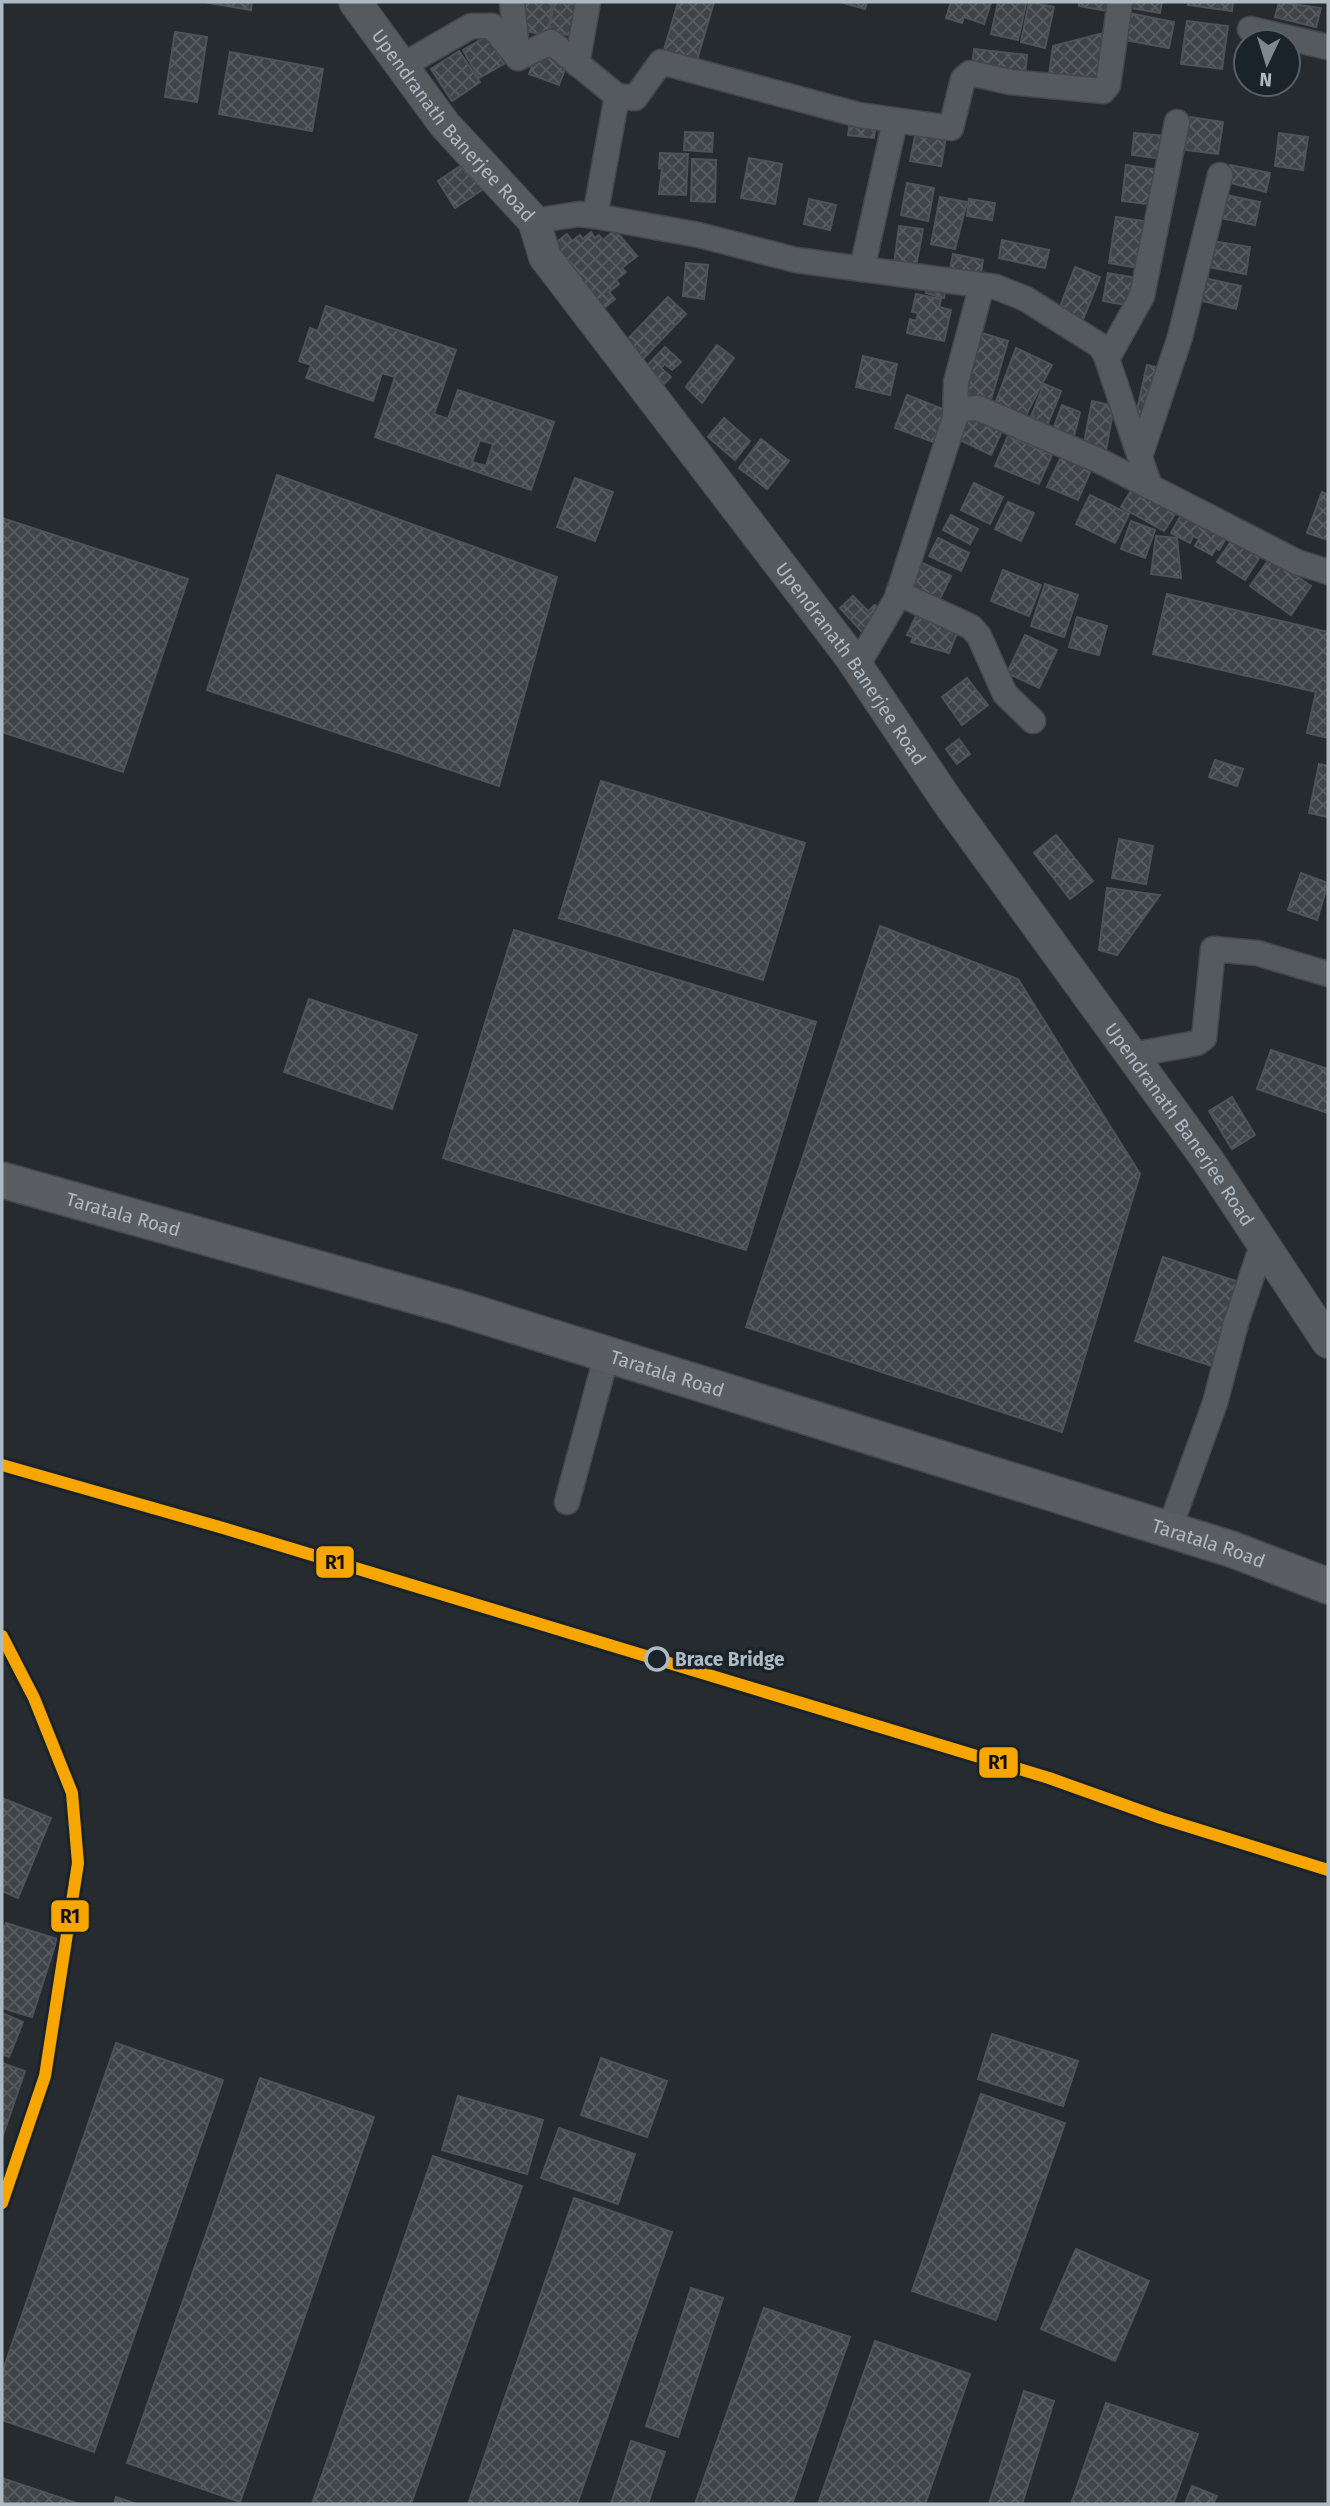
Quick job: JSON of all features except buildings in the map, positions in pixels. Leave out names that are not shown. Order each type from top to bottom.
[{"type":"main road","name":"Taratala Road","points":[[2,1180],[455,1307],[1169,1530],[1328,1586]]},
{"type":"street","name":"Upendranath Banerjee Road","points":[[355,2],[445,125],[534,221],[545,257],[857,666],[948,802],[1208,1159],[1328,1342]]},
{"type":"street","points":[[512,2],[518,58]]},
{"type":"street","points":[[578,64],[588,2]]},
{"type":"street","points":[[518,58],[551,43],[617,96],[635,98],[661,62],[793,100],[895,121],[953,127],[963,79],[970,73],[1010,82],[1103,91],[1108,85],[1120,2]]},
{"type":"street","points":[[402,66],[471,26],[482,25],[492,26],[518,58]]},
{"type":"street","points":[[1302,41],[1328,47]]},
{"type":"street","points":[[595,216],[617,96]]},
{"type":"street","points":[[862,269],[895,121]]},
{"type":"street","points":[[1107,359],[1142,296],[1177,122]]},
{"type":"street","points":[[1140,456],[1180,337],[1220,175]]},
{"type":"street","points":[[534,221],[579,214],[595,216],[699,235],[796,260],[982,285],[1026,299],[1099,345],[1107,359],[1150,486]]},
{"type":"street","points":[[956,418],[956,383],[982,285]]},
{"type":"street","points":[[857,666],[889,616],[961,410],[978,408],[1150,486],[1297,562],[1328,572]]},
{"type":"street","points":[[898,593],[971,626],[979,636],[1005,694],[1033,721]]},
{"type":"street","points":[[1132,1055],[1197,1043],[1204,1038],[1213,949],[1250,951],[1328,974]]},
{"type":"street","points":[[1169,1530],[1215,1404],[1236,1323],[1263,1243]]},
{"type":"street","points":[[567,1502],[607,1354]]},
{"type":"transit line","name":"R1","points":[[2,1465],[223,1528],[1049,1778],[1161,1818],[1328,1870]]},
{"type":"transit line","name":"R1","points":[[2,1636],[34,1698],[72,1793],[78,1863],[45,2076],[2,2203]]},
{"type":"place","name":"Brace Bridge","points":[[657,1659]]}]
